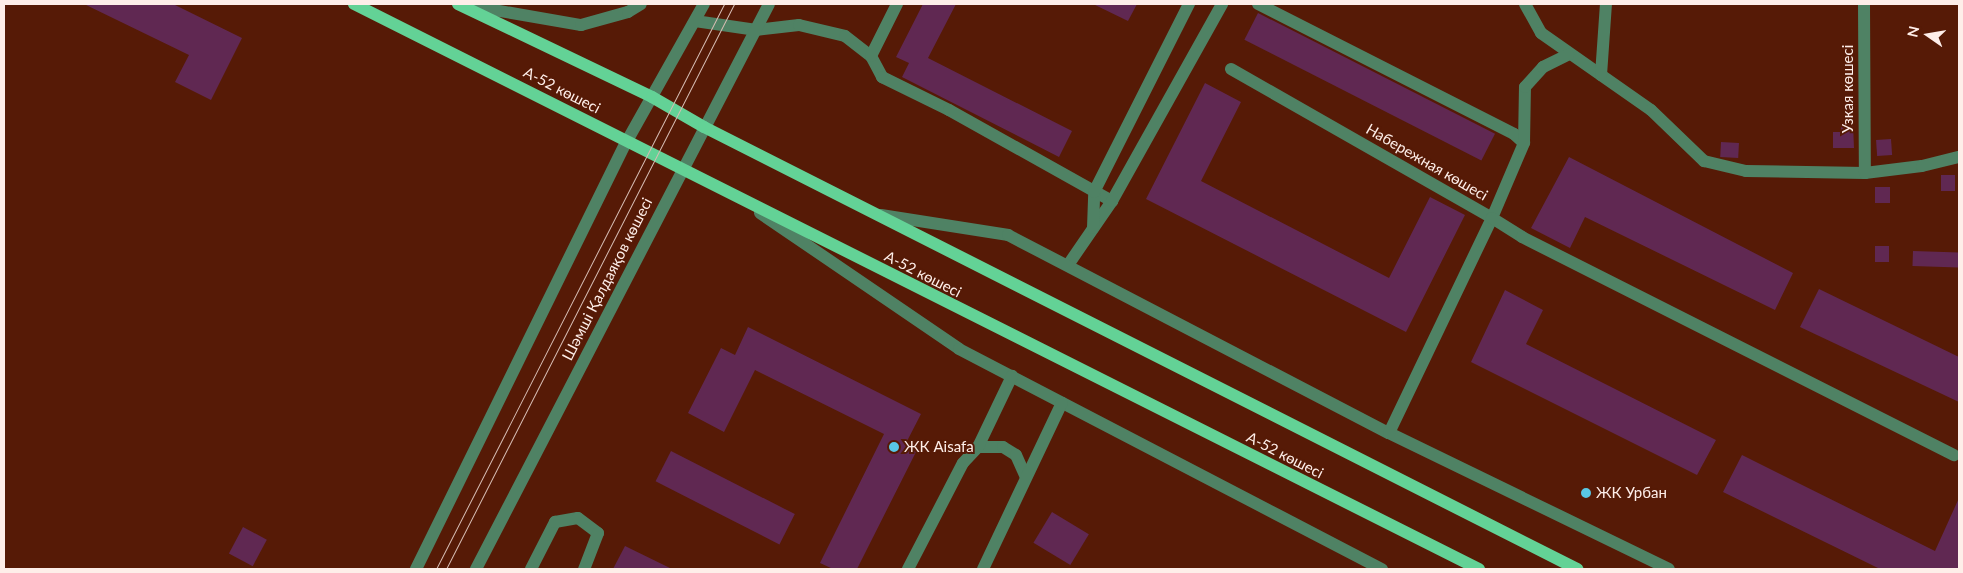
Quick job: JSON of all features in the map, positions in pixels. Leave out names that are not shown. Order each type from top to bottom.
[{"type":"main road","name":"А-52 көшесі","points":[[354,4],[744,202],[1479,569]]},
{"type":"main road","name":"А-52 көшесі","points":[[459,4],[652,97],[704,126],[1577,569]]},
{"type":"street","points":[[459,4],[581,25],[628,12],[641,4]]},
{"type":"street","points":[[416,569],[627,141],[704,4]]},
{"type":"street","name":"Шәмші Қалдаяқов көшесі","points":[[476,569],[652,230],[681,169],[769,4]]},
{"type":"street","points":[[871,56],[897,4]]},
{"type":"street","points":[[1093,228],[1094,192],[1189,4]]},
{"type":"street","points":[[1068,265],[1112,201],[1222,4]]},
{"type":"street","points":[[1258,4],[1514,134],[1524,143]]},
{"type":"street","points":[[1525,4],[1542,33],[1568,55],[1601,74],[1651,110],[1704,161],[1746,171],[1865,174],[1922,166],[1959,156]]},
{"type":"street","points":[[1601,74],[1606,4]]},
{"type":"street","name":"Узкая көшесі","points":[[1864,4],[1865,174]]},
{"type":"street","points":[[695,21],[756,30],[799,25],[845,36],[871,56],[882,77],[949,110],[1112,201]]},
{"type":"street","name":"Набережная көшесі","points":[[1231,69],[1492,218],[1524,143],[1525,87],[1543,67],[1568,55]]},
{"type":"street","points":[[744,202],[959,349],[1382,569]]},
{"type":"street","points":[[882,215],[1008,235],[1389,433],[1669,569]]},
{"type":"street","points":[[1389,433],[1492,218],[1522,237],[1954,455]]},
{"type":"street","points":[[908,569],[963,463],[978,446],[1012,376]]},
{"type":"street","points":[[984,569],[1062,403]]},
{"type":"street","points":[[978,446],[1003,447],[1016,454],[1026,477]]},
{"type":"street","points":[[531,569],[555,522],[578,518],[598,532],[584,569]]},
{"type":"building","points":[[84,4],[173,4],[242,38],[211,100],[175,82],[189,55]]},
{"type":"building","points":[[923,4],[956,4],[928,58],[1072,131],[1059,157],[902,77],[909,63],[896,57]]},
{"type":"building","points":[[1093,4],[1137,4],[1128,21]]},
{"type":"building","points":[[1258,13],[1495,134],[1481,160],[1244,40]]},
{"type":"building","points":[[1205,83],[1241,102],[1201,181],[1389,278],[1430,197],[1465,215],[1406,332],[1146,199]]},
{"type":"building","points":[[1841,124],[1853,124],[1854,148],[1833,148],[1833,132],[1841,132]]},
{"type":"building","points":[[1891,139],[1892,155],[1877,156],[1876,140]]},
{"type":"building","points":[[1721,142],[1739,143],[1738,158],[1720,157]]},
{"type":"building","points":[[1569,157],[1793,273],[1775,310],[1585,217],[1570,248],[1531,228]]},
{"type":"building","points":[[1941,175],[1955,175],[1955,191],[1941,191]]},
{"type":"building","points":[[1875,187],[1890,187],[1890,203],[1875,203]]},
{"type":"building","points":[[1875,246],[1889,246],[1889,262],[1875,262]]},
{"type":"building","points":[[1913,251],[1959,253],[1958,268],[1912,266]]},
{"type":"building","points":[[1819,289],[1959,357],[1959,402],[1800,327]]},
{"type":"building","points":[[1505,290],[1543,310],[1526,344],[1716,440],[1697,475],[1471,362]]},
{"type":"building","name":"ЖК Aisafa","points":[[748,327],[921,414],[905,445],[917,450],[857,569],[833,569],[820,563],[884,434],[755,370],[724,432],[688,413],[721,348],[735,355]]},
{"type":"building","points":[[671,451],[795,514],[779,544],[656,481]]},
{"type":"building","points":[[1742,455],[1935,551],[1959,498],[1959,569],[1880,569],[1723,492]]},
{"type":"building","points":[[1052,512],[1089,534],[1070,565],[1033,543]]},
{"type":"building","points":[[243,527],[267,540],[253,566],[229,553]]},
{"type":"building","points":[[625,546],[672,569],[613,569]]},
{"type":"tram line","points":[[436,569],[724,4]]},
{"type":"tram line","points":[[446,569],[734,4]]},
{"type":"place","name":"ЖК Aisafa","points":[[894,447]]},
{"type":"place","name":"ЖК Урбан","points":[[1586,493]]}]
